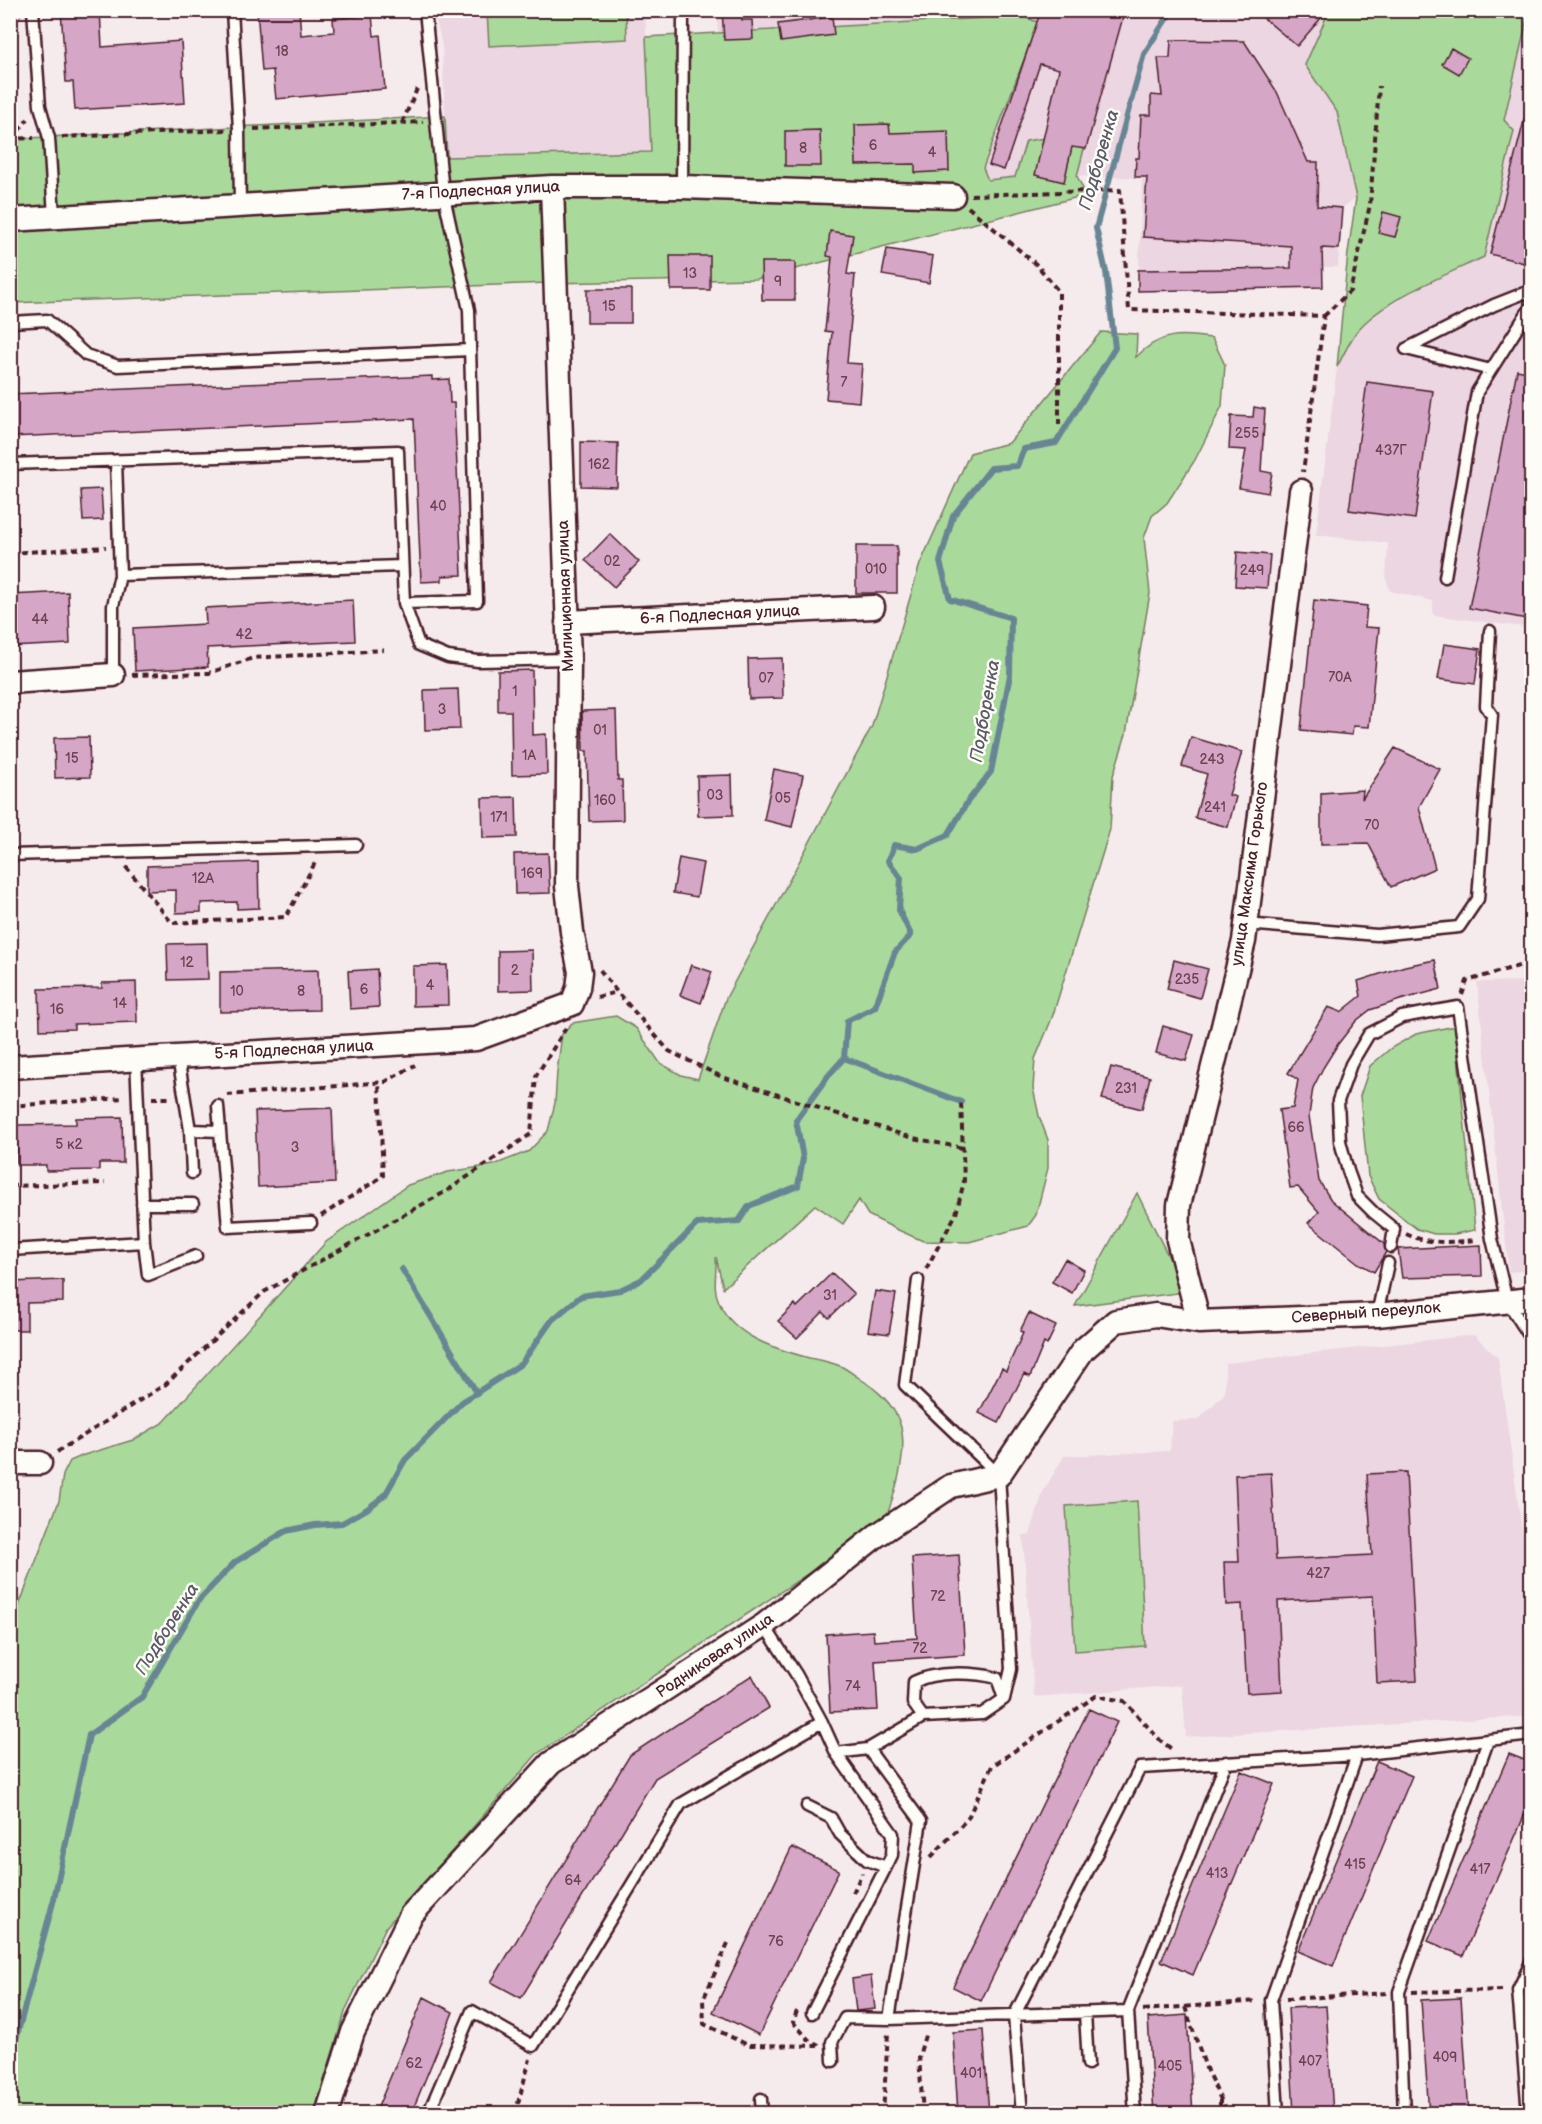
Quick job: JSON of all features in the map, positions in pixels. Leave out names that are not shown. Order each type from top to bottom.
[{"type":"street","name":"7-я Подлесная улица","points":[[10,220],[552,187],[681,187],[953,196]]},
{"type":"street","name":"Милиционная улица","points":[[552,187],[568,658],[567,886],[572,932],[580,972],[578,988],[572,1004]]},
{"type":"street","name":"улица Максима Горького","points":[[1199,1322],[1178,1240],[1179,1205],[1244,941],[1301,491]]},
{"type":"street","name":"6-я Подлесная улица","points":[[567,622],[873,607]]},
{"type":"street","points":[[10,682],[113,675]]},
{"type":"street","name":"5-я Подлесная улица","points":[[10,1067],[476,1039],[572,1004]]},
{"type":"street","name":"Северный переулок","points":[[1199,1322],[1377,1315],[1532,1299]]},
{"type":"street","points":[[999,1475],[1083,1350],[1116,1321],[1156,1315],[1199,1322]]},
{"type":"street","points":[[10,1463],[40,1463]]},
{"type":"street","name":"Родниковая улица","points":[[327,2114],[353,2032],[411,1915],[551,1763],[765,1625],[876,1536],[951,1486],[999,1475]]},
{"type":"lane","points":[[33,10],[40,106],[49,138],[54,216]]},
{"type":"lane","points":[[232,10],[239,129],[240,206]]},
{"type":"lane","points":[[404,603],[477,601],[469,309],[443,192],[425,10]]},
{"type":"lane","points":[[681,187],[683,10]]},
{"type":"lane","points":[[1491,370],[1406,349],[1494,305],[1532,290]]},
{"type":"lane","points":[[1445,578],[1477,392],[1532,305]]},
{"type":"lane","points":[[10,322],[47,320],[86,355],[118,366],[470,350]]},
{"type":"lane","points":[[10,464],[398,451],[404,603],[419,645],[448,657],[478,661],[568,658]]},
{"type":"lane","points":[[113,675],[113,606],[120,575],[116,461]]},
{"type":"lane","points":[[120,575],[402,566]]},
{"type":"lane","points":[[1246,924],[1377,935],[1459,927],[1478,899],[1492,716],[1486,706],[1490,631]]},
{"type":"lane","points":[[10,855],[356,845]]},
{"type":"lane","points":[[1391,1247],[1394,1229],[1357,1196],[1340,1141],[1338,1101],[1351,1064],[1369,1034],[1402,1017],[1458,1007],[1492,1239],[1507,1301],[1532,1340]]},
{"type":"lane","points":[[178,1057],[189,1130],[192,1173]]},
{"type":"lane","points":[[136,1059],[144,1242],[148,1275],[196,1256]]},
{"type":"lane","points":[[219,1101],[228,1227],[311,1223]]},
{"type":"lane","points":[[189,1130],[220,1131]]},
{"type":"lane","points":[[142,1203],[193,1203]]},
{"type":"lane","points":[[10,1250],[144,1242]]},
{"type":"lane","points":[[1377,1315],[1388,1263]]},
{"type":"lane","points":[[836,1753],[868,1749],[923,1717],[982,1714],[1004,1699],[1011,1669],[999,1475],[905,1385],[918,1280]]},
{"type":"lane","points":[[765,1625],[796,1674],[836,1753],[893,1834],[892,1855],[812,2013]]},
{"type":"lane","points":[[923,1717],[913,1703],[914,1682],[925,1676],[979,1673],[997,1678],[1004,1699]]},
{"type":"lane","points":[[428,2114],[472,2011],[533,2046],[681,1804],[822,1722]]},
{"type":"lane","points":[[1022,2114],[1014,2016],[1140,1768],[1357,1755],[1532,1735]]},
{"type":"lane","points":[[1404,2114],[1399,1992],[1488,1741]]},
{"type":"lane","points":[[868,1749],[921,1821],[889,2019]]},
{"type":"lane","points":[[1278,2114],[1271,2000],[1357,1755]]},
{"type":"lane","points":[[1135,2114],[1128,2011],[1226,1762]]},
{"type":"lane","points":[[807,1806],[831,1818],[840,1834],[867,1860],[886,1867]]},
{"type":"lane","points":[[1528,2114],[1518,1990],[1532,1959]]},
{"type":"lane","points":[[832,2061],[832,2042],[845,2018],[1014,2016],[1128,2011]]},
{"type":"lane","points":[[1085,2013],[1088,2064]]},
{"type":"lane","points":[[761,2098],[762,2114]]},
{"type":"path","points":[[402,123],[429,64]]},
{"type":"path","points":[[1301,491],[1324,316],[1350,291],[1370,205],[1378,86]]},
{"type":"path","points":[[10,129],[11,139],[40,106]]},
{"type":"path","points":[[953,196],[1120,190],[1129,309],[1324,316]]},
{"type":"path","points":[[953,196],[1037,265],[1059,292],[1059,425]]},
{"type":"path","points":[[10,553],[119,546]]},
{"type":"path","points":[[113,675],[209,673],[253,658],[384,650]]},
{"type":"path","points":[[114,852],[172,923],[286,917],[324,846]]},
{"type":"path","points":[[1458,1007],[1467,981],[1532,962]]},
{"type":"path","points":[[617,992],[669,1051],[722,1077],[913,1138],[963,1148]]},
{"type":"path","points":[[40,1463],[166,1384],[264,1292],[445,1192],[531,1134],[536,1076],[573,1017],[572,1004]]},
{"type":"path","points":[[219,1101],[385,1082],[422,1061]]},
{"type":"path","points":[[311,1223],[383,1176],[379,1083]]},
{"type":"path","points":[[10,1106],[138,1098],[185,1098]]},
{"type":"path","points":[[918,1280],[956,1214],[964,1181],[961,1102]]},
{"type":"path","points":[[10,1125],[18,1106]]},
{"type":"path","points":[[10,1186],[105,1183]]},
{"type":"path","points":[[1394,1229],[1421,1241],[1447,1243],[1492,1239]]},
{"type":"path","points":[[912,1877],[968,1818],[992,1766],[1096,1696],[1124,1701],[1161,1741],[1193,1765]]},
{"type":"path","points":[[728,1943],[703,2000],[704,2024],[748,2045],[821,2046]]},
{"type":"path","points":[[1128,2011],[1399,1992],[1518,1990]]},
{"type":"path","points":[[1185,2007],[1207,2071],[1228,2114]]},
{"type":"path","points":[[923,2114],[919,2056],[931,2018]]},
{"type":"path","points":[[883,2114],[889,2019]]},
{"type":"path","points":[[515,2114],[533,2046]]},
{"type":"path","points":[[1220,2096],[1220,2114]]},
{"type":"shaded area","points":[[434,11],[645,11],[652,152],[447,157],[442,46]]},
{"type":"shaded area","points":[[717,11],[1328,11],[1305,65],[1337,112],[1356,198],[1342,208],[1338,267],[1323,267],[1323,287],[1138,291],[1142,178],[1077,176],[1026,141],[1015,177],[988,180],[983,168],[1038,22],[1020,16],[718,33]]},
{"type":"shaded area","points":[[1528,11],[1531,11],[1531,628],[1433,615],[1433,601],[1390,591],[1386,578],[1388,543],[1316,535],[1337,367],[1357,331],[1379,312],[1425,285],[1484,257],[1514,131],[1504,120]]},
{"type":"shaded area","points":[[1531,981],[1531,1270],[1509,1272],[1477,982]]},
{"type":"shaded area","points":[[1474,1335],[1498,1358],[1531,1595],[1531,1663],[1524,1664],[1525,1683],[1531,1683],[1531,1716],[1186,1737],[1182,1685],[1034,1697],[1023,1535],[1030,1535],[1043,1492],[1064,1456],[1170,1451],[1172,1421],[1198,1420],[1225,1393],[1225,1363]]},
{"type":"green space","points":[[487,11],[626,11],[627,39],[489,46]]},
{"type":"green space","points":[[1329,11],[1529,11],[1504,120],[1514,131],[1484,257],[1416,289],[1383,308],[1357,331],[1337,367],[1348,253],[1356,198],[1337,112],[1305,65]]},
{"type":"green space","points":[[1020,16],[1038,22],[983,168],[988,180],[1015,177],[1026,141],[1045,138],[1084,149],[1077,176],[1086,195],[756,279],[548,283],[11,303],[10,139],[445,116],[447,157],[651,152],[646,37]]},
{"type":"green space","points":[[1101,332],[1137,334],[1136,357],[1162,339],[1180,336],[1212,338],[1225,365],[1222,406],[1195,460],[1167,503],[1152,516],[1144,538],[1150,593],[1126,734],[1113,776],[1110,829],[1052,1018],[1035,1059],[1033,1088],[1039,1116],[1048,1140],[1048,1168],[1036,1215],[1028,1226],[969,1242],[923,1241],[868,1215],[859,1200],[843,1224],[815,1205],[723,1288],[716,1257],[717,1297],[734,1324],[745,1333],[770,1346],[843,1367],[877,1391],[896,1414],[902,1432],[902,1459],[896,1487],[884,1523],[537,1754],[386,1927],[346,2009],[314,2113],[11,2113],[10,1629],[59,1501],[63,1475],[70,1461],[133,1440],[164,1422],[326,1242],[408,1185],[448,1172],[494,1165],[529,1151],[548,1131],[555,1103],[562,1034],[572,1023],[616,1016],[636,1028],[660,1063],[681,1075],[698,1079],[726,998],[872,726],[920,564],[970,453],[1009,443]]},
{"type":"green space","points":[[1455,1026],[1475,1230],[1455,1234],[1434,1234],[1417,1229],[1379,1199],[1368,1176],[1360,1096],[1370,1066],[1391,1048],[1416,1034]]},
{"type":"green space","points":[[1137,1193],[1186,1292],[1075,1306]]},
{"type":"green space","points":[[1137,1501],[1145,1646],[1075,1651],[1066,1506]]},
{"type":"building","points":[[61,10],[100,10],[102,47],[181,41],[185,103],[75,110],[73,82],[66,82]]},
{"type":"building","points":[[257,10],[299,10],[301,35],[334,32],[333,19],[372,15],[374,36],[380,35],[385,89],[276,99],[273,70],[262,71]]},
{"type":"building","points":[[722,10],[741,10],[742,20],[752,20],[753,39],[724,40]]},
{"type":"building","points":[[1041,10],[1125,10],[1086,149],[1072,147],[1064,182],[1035,175],[1059,69],[1040,64],[1004,170],[989,165]]},
{"type":"building","points":[[1254,10],[1312,10],[1321,18],[1297,46]]},
{"type":"building","points":[[832,17],[834,35],[781,42],[778,24]]},
{"type":"building","points":[[1171,40],[1244,41],[1277,92],[1308,162],[1318,162],[1317,206],[1342,208],[1339,249],[1322,248],[1323,287],[1138,291],[1138,270],[1291,268],[1291,246],[1143,237],[1147,177],[1135,177],[1136,158],[1139,158],[1141,115],[1151,115],[1151,95],[1162,96],[1158,58],[1170,58]]},
{"type":"building","points":[[1451,48],[1468,58],[1459,74],[1442,64]]},
{"type":"building","points":[[1526,113],[1532,113],[1532,234],[1524,263],[1490,254]]},
{"type":"building","points":[[889,124],[890,133],[948,131],[949,171],[915,173],[915,164],[856,165],[855,125]]},
{"type":"building","points":[[820,130],[821,166],[785,166],[785,131]]},
{"type":"building","points":[[1383,212],[1401,217],[1395,237],[1378,233]]},
{"type":"building","points":[[830,231],[853,235],[847,274],[855,275],[847,363],[862,364],[859,402],[826,399],[832,332],[825,331],[832,257],[827,256]]},
{"type":"building","points":[[887,249],[933,256],[929,283],[882,275]]},
{"type":"building","points":[[670,256],[710,256],[710,290],[671,290]]},
{"type":"building","points":[[761,262],[795,262],[795,300],[762,300]]},
{"type":"building","points":[[587,289],[631,289],[631,323],[587,323]]},
{"type":"building","points":[[1517,370],[1532,373],[1532,620],[1469,608]]},
{"type":"building","points":[[432,376],[432,380],[449,379],[450,403],[454,403],[462,575],[442,576],[442,581],[421,582],[414,419],[10,437],[10,394]]},
{"type":"building","points":[[1367,382],[1433,391],[1415,519],[1349,510]]},
{"type":"building","points":[[1254,407],[1265,409],[1261,471],[1272,473],[1268,493],[1239,488],[1246,450],[1229,449],[1231,416],[1253,417]]},
{"type":"building","points":[[581,442],[618,443],[617,487],[581,486]]},
{"type":"building","points":[[101,489],[103,520],[83,521],[81,490]]},
{"type":"building","points":[[610,534],[639,562],[614,587],[585,560]]},
{"type":"building","points":[[856,546],[897,546],[897,593],[856,593]]},
{"type":"building","points":[[1237,552],[1270,555],[1267,588],[1235,586]]},
{"type":"building","points":[[68,592],[70,644],[10,647],[10,595]]},
{"type":"building","points":[[353,600],[355,641],[207,648],[208,667],[135,671],[133,628],[206,624],[205,608]]},
{"type":"building","points":[[1314,600],[1367,606],[1365,627],[1379,628],[1369,727],[1353,726],[1352,735],[1301,730]]},
{"type":"building","points":[[1444,644],[1480,649],[1475,684],[1438,679]]},
{"type":"building","points":[[782,658],[783,698],[749,699],[748,659]]},
{"type":"building","points":[[532,670],[533,735],[546,734],[547,774],[512,775],[511,711],[498,711],[498,671]]},
{"type":"building","points":[[458,689],[460,729],[425,730],[424,690]]},
{"type":"building","points":[[616,710],[618,780],[622,780],[623,820],[589,821],[587,751],[583,751],[582,711]]},
{"type":"building","points":[[89,737],[90,777],[55,778],[54,738]]},
{"type":"building","points":[[1191,737],[1242,752],[1229,795],[1236,797],[1228,827],[1195,818],[1207,774],[1182,766]]},
{"type":"building","points":[[1395,748],[1440,769],[1419,807],[1435,868],[1391,887],[1368,843],[1321,844],[1321,793],[1363,790],[1362,799]]},
{"type":"building","points":[[774,769],[803,775],[792,827],[764,820]]},
{"type":"building","points":[[732,775],[733,815],[698,816],[697,776]]},
{"type":"building","points":[[516,797],[517,837],[483,838],[482,798]]},
{"type":"building","points":[[548,853],[550,893],[515,894],[514,854]]},
{"type":"building","points":[[679,858],[703,863],[697,897],[673,893]]},
{"type":"building","points":[[258,862],[259,908],[237,909],[237,902],[201,903],[201,912],[176,913],[176,890],[147,891],[147,866]]},
{"type":"building","points":[[207,943],[208,979],[168,980],[167,944]]},
{"type":"building","points":[[532,950],[533,990],[498,991],[498,951]]},
{"type":"building","points":[[1174,960],[1208,969],[1200,998],[1167,989]]},
{"type":"building","points":[[1435,960],[1441,989],[1370,1010],[1356,1021],[1338,1044],[1313,1088],[1309,1116],[1319,1181],[1331,1200],[1384,1244],[1386,1252],[1374,1272],[1358,1263],[1308,1223],[1319,1212],[1298,1187],[1290,1188],[1279,1110],[1293,1108],[1298,1080],[1288,1073],[1328,1007],[1341,1012],[1361,996],[1358,981],[1405,966]]},
{"type":"building","points":[[447,965],[448,1005],[413,1006],[413,966]]},
{"type":"building","points":[[691,965],[712,972],[701,1003],[680,995]]},
{"type":"building","points":[[377,969],[379,1007],[350,1009],[348,971]]},
{"type":"building","points":[[318,970],[319,1010],[220,1012],[220,972]]},
{"type":"building","points":[[136,982],[137,1022],[74,1024],[74,1029],[40,1030],[39,989],[102,988],[102,983]]},
{"type":"building","points":[[1163,1026],[1194,1035],[1186,1061],[1156,1053]]},
{"type":"building","points":[[1111,1067],[1150,1077],[1142,1109],[1102,1099]]},
{"type":"building","points":[[332,1108],[335,1183],[258,1187],[255,1111]]},
{"type":"building","points":[[122,1117],[123,1163],[99,1163],[99,1170],[46,1171],[46,1165],[17,1165],[16,1125],[76,1124],[76,1118]]},
{"type":"building","points":[[1481,1245],[1482,1276],[1402,1278],[1398,1249]]},
{"type":"building","points":[[1065,1259],[1084,1270],[1072,1293],[1052,1282]]},
{"type":"building","points":[[832,1273],[854,1294],[829,1318],[823,1312],[797,1338],[778,1321],[795,1304],[797,1307]]},
{"type":"building","points":[[63,1280],[63,1302],[27,1303],[27,1330],[10,1330],[10,1282]]},
{"type":"building","points":[[875,1291],[896,1294],[889,1334],[868,1331]]},
{"type":"building","points":[[1029,1313],[1056,1326],[1047,1345],[1044,1343],[1030,1377],[1024,1374],[999,1423],[979,1413],[1002,1368],[1006,1371]]},
{"type":"building","points":[[1406,1472],[1417,1681],[1377,1683],[1373,1596],[1278,1601],[1282,1691],[1247,1693],[1242,1604],[1226,1605],[1224,1562],[1239,1562],[1235,1475],[1271,1473],[1276,1560],[1372,1555],[1367,1474]]},
{"type":"building","points":[[959,1555],[965,1655],[875,1661],[878,1710],[830,1712],[826,1634],[873,1631],[874,1641],[917,1638],[912,1558]]},
{"type":"building","points":[[752,1675],[769,1708],[655,1778],[521,1998],[491,1982],[630,1755]]},
{"type":"building","points":[[1089,1709],[1117,1722],[981,2001],[953,1987]]},
{"type":"building","points":[[1509,1754],[1532,1763],[1532,1798],[1463,1956],[1428,1941]]},
{"type":"building","points":[[1377,1761],[1412,1776],[1333,1966],[1298,1951]]},
{"type":"building","points":[[1241,1771],[1274,1784],[1193,1975],[1161,1961]]},
{"type":"building","points":[[792,1847],[839,1870],[759,2035],[713,2012]]},
{"type":"building","points":[[871,1976],[875,2009],[856,2011],[852,1979]]},
{"type":"building","points":[[424,1997],[453,2012],[411,2114],[375,2114]]},
{"type":"building","points":[[1461,1998],[1469,2114],[1429,2114],[1421,2000]]},
{"type":"building","points":[[1326,2006],[1333,2114],[1294,2114],[1288,2008]]},
{"type":"building","points":[[1187,2015],[1193,2114],[1154,2114],[1148,2018]]},
{"type":"building","points":[[983,2030],[989,2114],[958,2114],[953,2032]]},
{"type":"waterway","name":"Подборенка","points":[[10,2061],[54,1899],[89,1735],[142,1697],[199,1600],[235,1562],[286,1531],[315,1525],[342,1523],[367,1509],[385,1495],[405,1460],[462,1402],[521,1364],[552,1320],[581,1296],[620,1290],[641,1280],[697,1224],[739,1221],[749,1206],[798,1186],[803,1158],[796,1120],[844,1058],[847,1021],[875,1007],[895,952],[911,935],[899,910],[901,878],[888,861],[894,845],[917,849],[948,835],[968,801],[991,772],[1010,675],[1011,618],[950,599],[940,562],[953,516],[991,468],[1017,466],[1024,449],[1056,443],[1115,348],[1106,272],[1096,228],[1144,54],[1172,10]]},
{"type":"waterway","points":[[844,1058],[961,1102]]},
{"type":"waterway","points":[[402,1269],[477,1393]]}]
